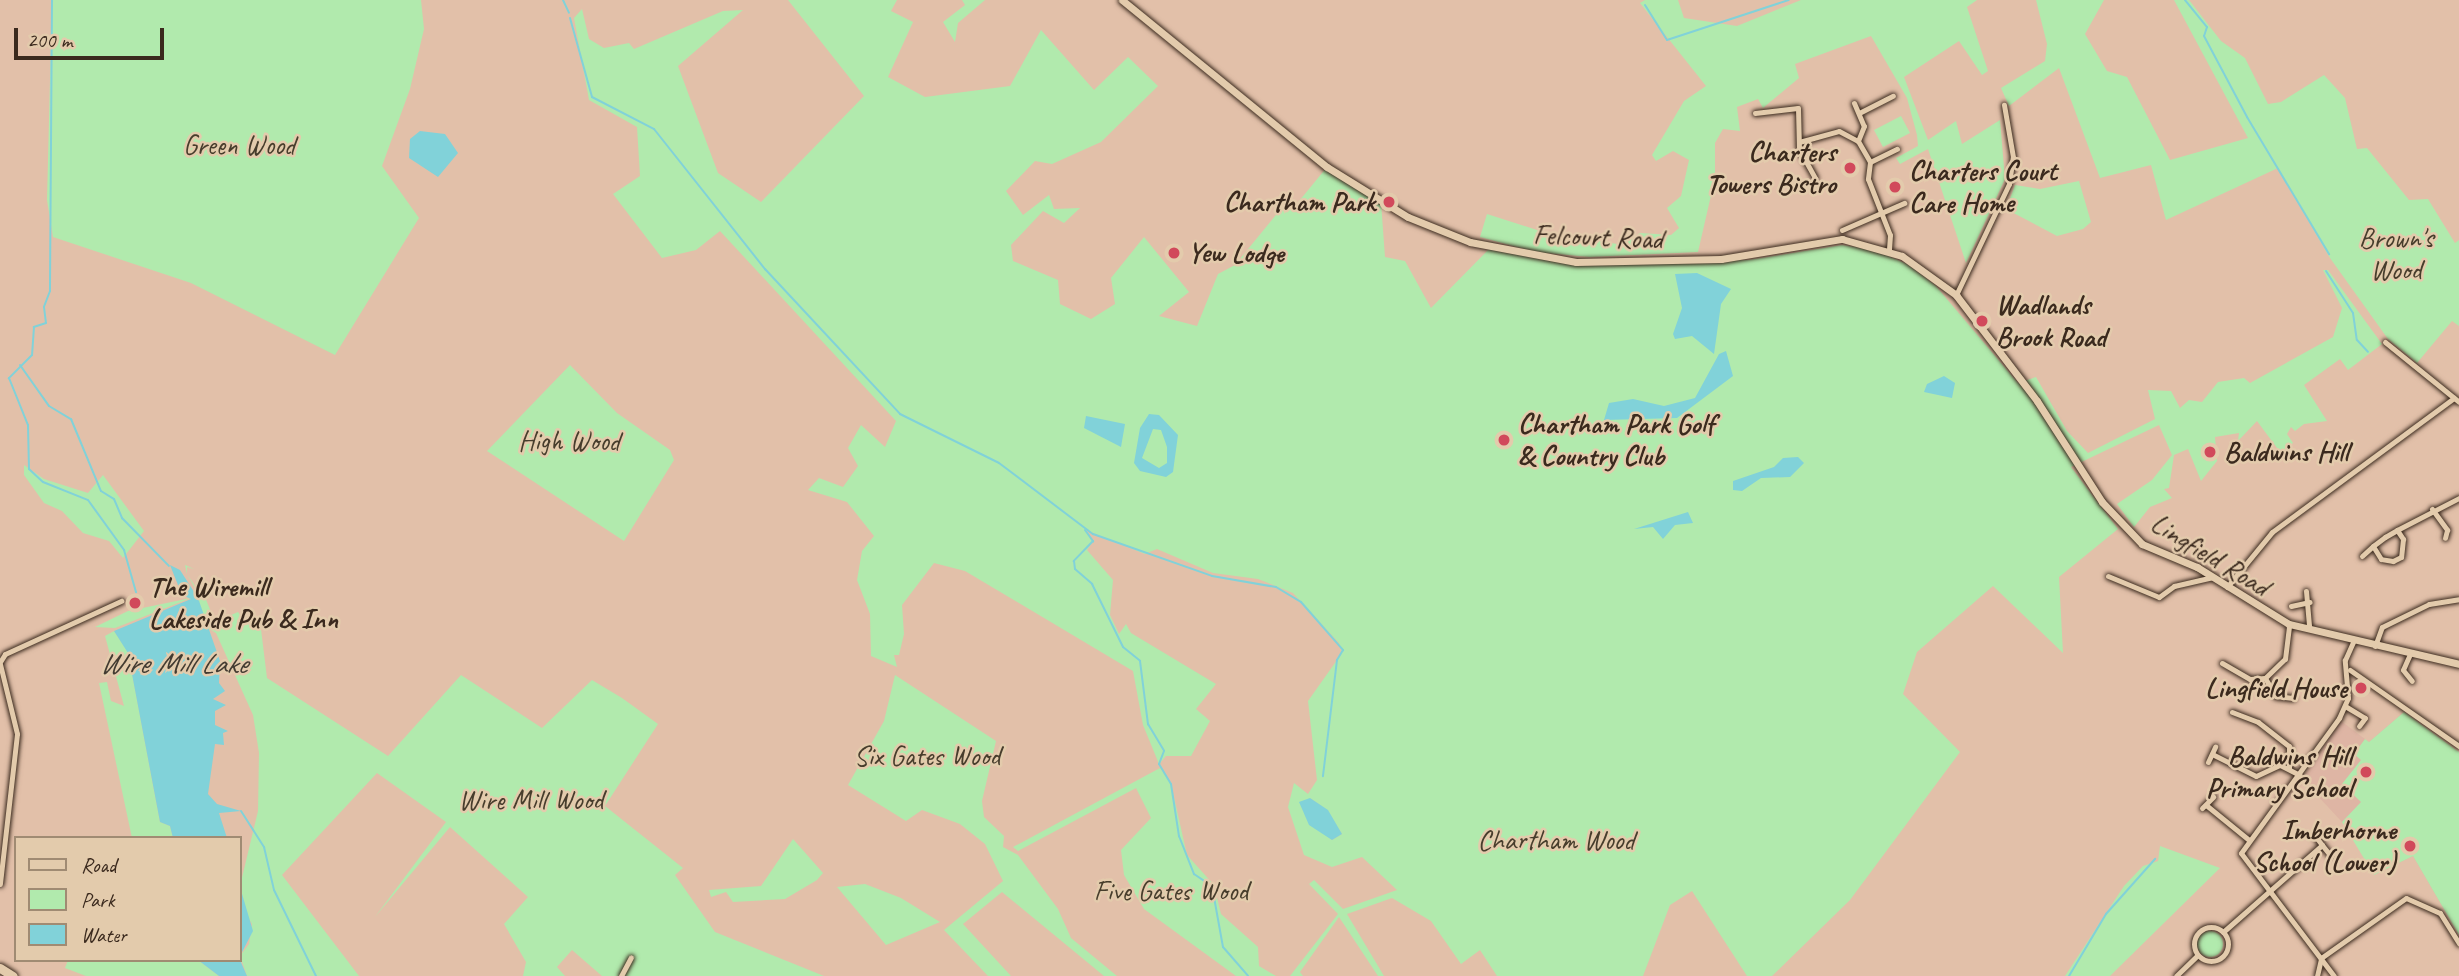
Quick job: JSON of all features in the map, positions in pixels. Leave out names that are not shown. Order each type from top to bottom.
[{"type":"highway","points":[[0,968],[13,976]]},
{"type":"street","name":"Felcourt Road","points":[[1122,0],[1327,167],[1408,217],[1470,242],[1548,260],[1595,262],[1721,259],[1842,239],[1889,249],[1956,295],[1963,305]]},
{"type":"street","points":[[1859,113],[1893,96]]},
{"type":"street","points":[[1854,103],[1864,126],[1858,141]]},
{"type":"street","points":[[1956,295],[2009,184],[2013,157],[2004,105]]},
{"type":"street","points":[[1755,113],[1798,108],[1799,142],[1815,178]]},
{"type":"street","points":[[1799,142],[1839,131],[1858,141],[1870,162],[1868,179],[1882,216],[1889,249]]},
{"type":"street","points":[[1870,162],[1897,149]]},
{"type":"street","points":[[1842,230],[1882,216],[1904,203]]},
{"type":"street","name":"Lingfield Road","points":[[1963,305],[2037,401],[2102,502],[2154,552],[2213,576],[2289,624],[2459,664]]},
{"type":"street","points":[[2227,587],[2273,532],[2456,400],[2385,342]]},
{"type":"street","points":[[2361,556],[2432,509],[2459,498]]},
{"type":"street","points":[[2432,509],[2447,530],[2445,538]]},
{"type":"street","points":[[2373,546],[2387,562],[2401,556],[2403,539],[2397,530]]},
{"type":"street","points":[[2108,576],[2159,597],[2174,586],[2213,576]]},
{"type":"street","points":[[2306,591],[2310,602],[2309,629]]},
{"type":"street","points":[[2375,646],[2382,628],[2429,604],[2459,599]]},
{"type":"street","points":[[0,884],[17,734],[0,663],[5,653],[88,619],[121,601]]},
{"type":"street","points":[[2291,606],[2310,602]]},
{"type":"street","points":[[2222,663],[2250,679],[2265,678],[2285,659],[2289,624]]},
{"type":"street","points":[[2354,640],[2345,660],[2350,670],[2459,746]]},
{"type":"street","points":[[2410,654],[2403,670],[2412,681]]},
{"type":"street","points":[[2334,976],[2241,853],[2300,775],[2345,706],[2350,670]]},
{"type":"street","points":[[2265,678],[2276,696],[2293,698]]},
{"type":"street","points":[[2345,706],[2365,718],[2359,726]]},
{"type":"street","points":[[2232,712],[2258,722],[2288,746],[2289,768]]},
{"type":"street","points":[[2207,762],[2215,747]]},
{"type":"street","points":[[2212,754],[2256,776],[2275,765],[2289,768],[2300,775]]},
{"type":"street","points":[[2213,797],[2204,806],[2249,840]]},
{"type":"street","points":[[2316,837],[2330,855]]},
{"type":"street","points":[[2223,932],[2269,888],[2322,845]]},
{"type":"street","points":[[2316,976],[2321,958],[2406,898],[2441,914],[2459,943]]},
{"type":"street","points":[[2176,976],[2198,955],[2197,934],[2206,927],[2223,932]]},
{"type":"street","points":[[2198,955],[2211,961],[2220,957],[2227,947],[2223,932]]},
{"type":"street","points":[[621,976],[631,957]]},
{"type":"shaded area","points":[[2404,712],[2459,752],[2459,935],[2413,856],[2374,875],[2355,836],[2302,779],[2341,721],[2369,742]]},
{"type":"green space","name":"Green Wood","points":[[52,0],[421,0],[424,29],[410,89],[382,166],[419,218],[335,355],[191,283],[53,237],[47,200]]},
{"type":"green space","name":"Chartham Wood","points":[[788,0],[897,0],[891,11],[913,22],[888,77],[925,97],[1010,86],[1041,30],[1094,90],[1128,57],[1158,86],[1101,142],[1052,164],[1035,161],[1006,191],[1023,215],[1049,195],[1054,209],[1080,208],[1064,223],[1043,211],[1011,245],[1013,261],[1058,280],[1060,304],[1091,319],[1115,304],[1111,278],[1144,237],[1189,292],[1159,316],[1197,326],[1218,274],[1235,265],[1284,205],[1295,206],[1327,167],[1381,202],[1385,257],[1405,261],[1431,308],[1490,248],[1576,262],[1748,260],[1842,245],[1874,250],[1907,264],[1935,285],[2018,383],[2036,377],[2067,431],[2088,453],[2155,419],[2148,390],[2171,391],[2180,408],[2189,400],[2202,402],[2218,382],[2244,378],[2250,383],[2333,337],[2342,308],[2323,270],[2328,270],[2382,344],[2348,370],[2340,359],[2304,385],[2327,421],[2304,424],[2295,431],[2291,427],[2287,434],[2293,443],[2280,452],[2257,421],[2238,441],[2239,433],[2215,437],[2217,461],[2201,481],[2188,449],[2174,455],[2169,488],[2164,489],[2172,498],[2150,507],[2134,527],[2117,504],[2152,480],[2172,455],[2159,425],[2071,467],[2118,529],[2059,577],[2063,653],[1993,586],[1917,652],[1903,694],[1960,752],[1850,900],[1772,976],[1747,976],[1692,891],[1670,905],[1643,976],[1497,976],[1480,950],[1461,964],[1431,921],[1392,898],[1347,914],[1384,976],[1378,976],[1339,917],[1300,972],[1303,976],[1290,976],[1338,914],[1309,884],[1314,880],[1343,909],[1397,890],[1362,857],[1332,867],[1304,855],[1288,807],[1294,783],[1308,794],[1317,780],[1308,701],[1342,653],[1339,643],[1293,593],[1258,579],[1213,573],[1157,549],[1145,554],[1086,530],[1093,541],[1087,550],[1113,580],[1110,615],[1119,634],[1126,624],[1131,633],[1216,684],[1196,709],[1210,721],[1191,756],[1166,756],[1159,764],[1143,725],[1133,671],[965,571],[934,563],[902,605],[904,634],[899,655],[894,655],[897,667],[871,656],[870,614],[857,580],[862,551],[874,536],[847,502],[808,490],[819,478],[843,487],[858,466],[848,448],[861,425],[885,447],[896,421],[720,231],[696,250],[662,258],[613,194],[640,176],[637,127],[589,100],[574,18],[582,9],[589,39],[604,48],[629,43],[634,49],[723,11],[743,10],[678,66],[718,173],[761,202],[864,96]],"holes":[[[1310,798],[1327,810],[1342,834],[1332,840],[1318,828]]]},
{"type":"green space","points":[[962,0],[985,0],[958,23],[955,42],[943,22],[965,5]]},
{"type":"green space","points":[[1645,0],[1678,0],[1684,18],[1737,26],[1801,0],[1977,0],[1967,7],[1988,71],[1982,75],[1959,41],[1904,77],[1928,140],[1956,121],[1962,144],[2000,120],[2005,179],[1966,263],[1928,149],[1900,164],[1896,158],[1918,146],[1917,135],[1907,98],[1871,36],[1795,64],[1799,78],[1763,108],[1758,99],[1737,107],[1740,131],[1723,129],[1715,143],[1715,178],[1698,252],[1590,257],[1535,252],[1480,237],[1487,214],[1540,231],[1623,245],[1640,233],[1671,235],[1679,228],[1667,208],[1681,196],[1689,160],[1673,151],[1656,161],[1652,155],[1684,101],[1706,86],[1640,3]]},
{"type":"green space","name":"Brown's Wood","points":[[2036,0],[2104,0],[2085,34],[2107,71],[2127,77],[2170,160],[2248,138],[2174,0],[2189,0],[2221,41],[2245,58],[2268,104],[2281,102],[2324,75],[2345,98],[2357,149],[2367,148],[2409,200],[2428,199],[2455,243],[2459,240],[2459,326],[2452,321],[2417,363],[2388,339],[2330,258],[2278,168],[2166,220],[2151,165],[2100,178],[2059,68],[2009,106],[2001,88],[2045,61],[2047,44]]},
{"type":"green space","points":[[1901,116],[1910,133],[1883,147],[1874,130]]},
{"type":"green space","points":[[2079,181],[2091,222],[2083,229],[2057,236],[2006,209],[2015,185],[2040,189]]},
{"type":"green space","name":"High Wood","points":[[570,365],[617,413],[670,450],[674,460],[624,541],[487,451]]},
{"type":"green space","points":[[24,465],[44,479],[88,493],[103,475],[144,531],[123,558],[109,541],[83,533],[62,511],[44,503],[24,475]]},
{"type":"green space","name":"Wire Mill Wood","points":[[187,574],[197,589],[201,587],[215,622],[238,612],[247,624],[260,621],[267,678],[388,756],[461,675],[542,728],[592,680],[622,698],[658,724],[605,806],[683,868],[675,875],[715,932],[824,976],[602,976],[572,950],[557,967],[565,976],[523,976],[526,962],[504,924],[528,897],[450,827],[375,917],[446,822],[377,773],[282,875],[359,976],[247,976],[242,953],[249,944],[252,924],[242,908],[242,878],[258,811],[259,753],[253,715],[216,633],[206,627],[198,598],[202,595],[196,590]]},
{"type":"green space","points":[[191,598],[115,628],[95,627],[128,611]]},
{"type":"green space","points":[[114,631],[128,652],[160,822],[170,826],[172,836],[132,836],[99,683],[107,682],[111,701],[124,706],[105,636]]},
{"type":"green space","name":"Six Gates Wood","points":[[895,675],[996,741],[982,801],[984,817],[1004,836],[1003,847],[1018,855],[1058,909],[1071,938],[1117,976],[1104,976],[1002,892],[963,924],[1011,976],[988,976],[944,930],[1003,881],[985,844],[960,824],[922,810],[906,821],[848,785],[884,721]]},
{"type":"green space","points":[[2404,712],[2459,752],[2459,935],[2413,856],[2374,875],[2342,822],[2361,802],[2342,784],[2361,760],[2354,754],[2365,739],[2369,742]]},
{"type":"green space","name":"Five Gates Wood","points":[[1160,768],[1171,784],[1187,855],[1214,885],[1221,914],[1258,947],[1259,966],[1276,976],[1236,976],[1144,909],[1124,875],[1121,850],[1151,818],[1136,788],[1018,851],[1013,847]]},
{"type":"green space","points":[[793,839],[823,873],[817,880],[785,899],[733,902],[726,892],[711,897],[709,890],[761,886]]},
{"type":"green space","points":[[2160,846],[2220,868],[2110,976],[2065,976],[2124,886],[2143,866],[2158,861]]},
{"type":"green space","points":[[865,884],[901,898],[940,922],[886,945],[837,887]]},
{"type":"green space","points":[[2210,931],[2219,935],[2223,944],[2219,953],[2210,957],[2201,953],[2197,944],[2201,935]]},
{"type":"green space","points":[[67,962],[201,962],[219,976],[86,976],[65,968]]},
{"type":"water","points":[[420,131],[445,134],[458,153],[438,177],[409,158],[410,139]]},
{"type":"water","points":[[1697,273],[1731,289],[1721,304],[1714,354],[1692,336],[1675,339],[1673,334],[1682,308],[1675,274]]},
{"type":"water","points":[[1726,351],[1733,376],[1677,418],[1604,420],[1609,403],[1633,399],[1664,406],[1695,398],[1719,354]]},
{"type":"water","points":[[1944,376],[1955,383],[1952,398],[1924,392],[1927,384]]},
{"type":"water","points":[[1149,414],[1159,415],[1178,435],[1173,472],[1166,477],[1140,471],[1134,463],[1140,428]],"holes":[[[1153,429],[1161,430],[1167,447],[1167,463],[1159,468],[1142,458]]]},
{"type":"water","points":[[1086,416],[1125,424],[1121,447],[1084,428]]},
{"type":"water","points":[[1798,457],[1804,463],[1790,477],[1761,478],[1742,491],[1733,490],[1733,481],[1774,467],[1783,458]]},
{"type":"water","points":[[1688,512],[1693,523],[1675,525],[1663,539],[1653,527],[1634,529]]},
{"type":"water","name":"Wire Mill Lake","points":[[170,565],[180,570],[198,598],[220,661],[219,683],[225,691],[213,699],[226,705],[215,711],[215,725],[228,731],[223,733],[224,745],[215,744],[208,794],[217,804],[241,811],[219,813],[226,836],[172,836],[170,826],[160,822],[128,653],[114,631],[191,599],[182,595]]},
{"type":"water","points":[[1310,798],[1328,810],[1342,834],[1332,840],[1309,825],[1299,802]]},
{"type":"water","points":[[242,894],[253,931],[242,952]]},
{"type":"water","points":[[201,962],[241,962],[247,976],[219,976]]},
{"type":"waterway","points":[[52,0],[50,291],[44,307],[46,323],[34,327],[32,355],[9,378],[28,425],[29,469],[43,482],[88,500],[124,550],[136,592]]},
{"type":"waterway","points":[[563,0],[569,13]]},
{"type":"waterway","points":[[1645,5],[1667,40],[1789,0]]},
{"type":"waterway","points":[[2185,0],[2207,27],[2204,36],[2247,117],[2329,254]]},
{"type":"waterway","points":[[570,18],[592,97],[654,129],[765,269],[900,414],[999,463],[1093,534],[1212,576],[1276,587],[1301,602],[1343,650],[1337,660],[1323,776]]},
{"type":"waterway","points":[[2326,271],[2353,313],[2357,340],[2368,352]]},
{"type":"waterway","points":[[20,365],[49,406],[71,419],[101,491],[114,499],[122,518],[169,566]]},
{"type":"waterway","points":[[1085,530],[1093,541],[1074,561],[1075,569],[1092,584],[1123,647],[1140,661],[1148,724],[1164,751],[1159,764],[1171,784],[1179,836],[1194,874],[1212,886],[1223,947],[1248,976]]},
{"type":"waterway","points":[[241,811],[264,847],[274,890],[316,976]]},
{"type":"waterway","points":[[2069,976],[2106,914],[2155,859]]},
{"type":"place","name":"Charters Towers Bistro","points":[[1850,168]]},
{"type":"place","name":"Charters Court Care Home","points":[[1895,187]]},
{"type":"place","name":"Chartham Park","points":[[1389,202]]},
{"type":"place","name":"Yew Lodge","points":[[1174,253]]},
{"type":"place","name":"Wadlands Brook Road","points":[[1982,321]]},
{"type":"place","name":"Chartham Park Golf & Country Club","points":[[1504,440]]},
{"type":"place","name":"Baldwins Hill","points":[[2210,452]]},
{"type":"place","name":"The Wiremill Lakeside Pub & Inn","points":[[135,603]]},
{"type":"place","name":"Lingfield House","points":[[2361,688]]},
{"type":"place","name":"Baldwins Hill Primary School","points":[[2366,772]]},
{"type":"place","name":"Imberhorne School (Lower)","points":[[2410,846]]}]
